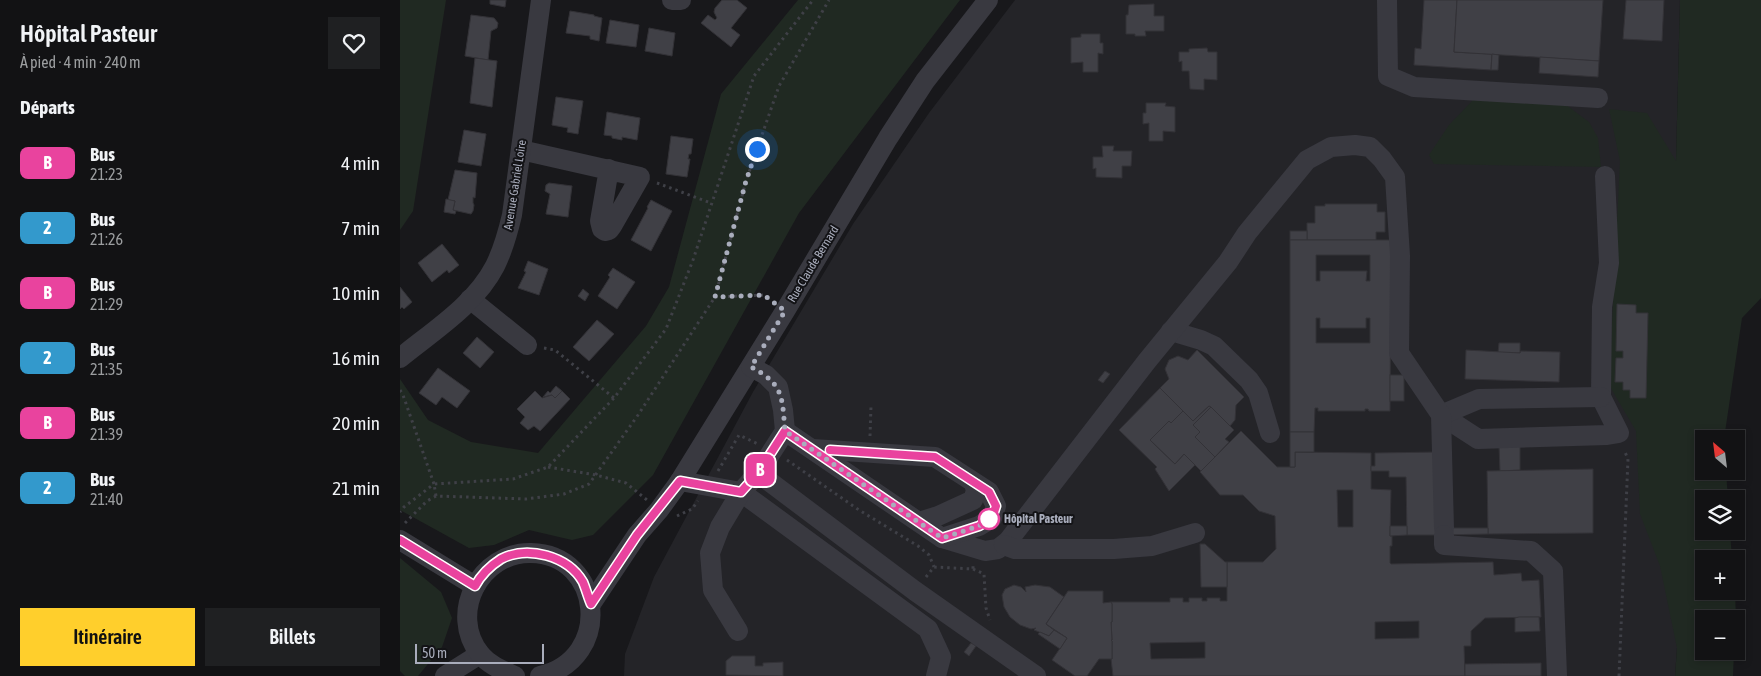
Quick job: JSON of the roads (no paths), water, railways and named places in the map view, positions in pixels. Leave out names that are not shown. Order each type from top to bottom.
[{"type":"street","name":"Avenue Gabriel Loire","points":[[400,358],[470,299],[494,267],[506,238],[512,215],[541,0]]},
{"type":"street","points":[[672,0],[682,0]]},
{"type":"street","name":"Rue Claude Bernard","points":[[591,604],[637,535],[680,481],[785,311],[888,138],[925,81],[988,0]]},
{"type":"street","points":[[1387,0],[1388,76],[1414,87],[1598,98]]},
{"type":"street","points":[[785,431],[942,538],[985,551],[1004,546],[1171,331],[1228,262],[1247,233],[1307,160],[1331,147],[1355,145],[1370,147],[1382,159],[1395,177],[1400,256],[1399,353],[1441,415],[1478,439],[1613,434],[1602,397],[1602,307],[1609,263],[1604,176]]},
{"type":"street","points":[[520,150],[609,169],[640,177],[612,226],[609,230],[605,231],[602,229],[600,221],[609,169]]},
{"type":"street","points":[[470,299],[528,345]]},
{"type":"street","points":[[1171,331],[1214,346],[1249,380],[1258,393],[1270,433]]},
{"type":"street","points":[[738,631],[713,590],[710,554],[720,527],[741,492],[758,473],[785,431],[778,387],[766,374],[751,367]]},
{"type":"street","points":[[1441,415],[1479,399],[1602,397]]},
{"type":"street","points":[[1441,415],[1444,545],[1531,551],[1553,571],[1557,676]]},
{"type":"street","points":[[811,448],[935,457],[989,492],[996,506],[992,518],[979,526],[942,538]]},
{"type":"street","points":[[758,473],[915,590],[1036,676]]},
{"type":"street","points":[[680,481],[741,492],[928,629],[941,657],[936,676]]},
{"type":"street","points":[[919,522],[938,516],[973,500],[976,491],[974,482]]},
{"type":"street","points":[[1004,546],[1015,549],[1114,549],[1152,546],[1195,533]]},
{"type":"street","points":[[400,540],[475,586]]},
{"type":"street","points":[[515,676],[494,667],[480,654],[470,635],[466,613],[470,594],[482,574],[502,559],[532,552],[554,558],[570,568],[582,582],[591,604],[591,627],[583,647],[570,662],[549,675]]},
{"type":"street","points":[[445,676],[480,654]]},
{"type":"place","name":"Hôpital Pasteur","points":[[989,519]]}]
